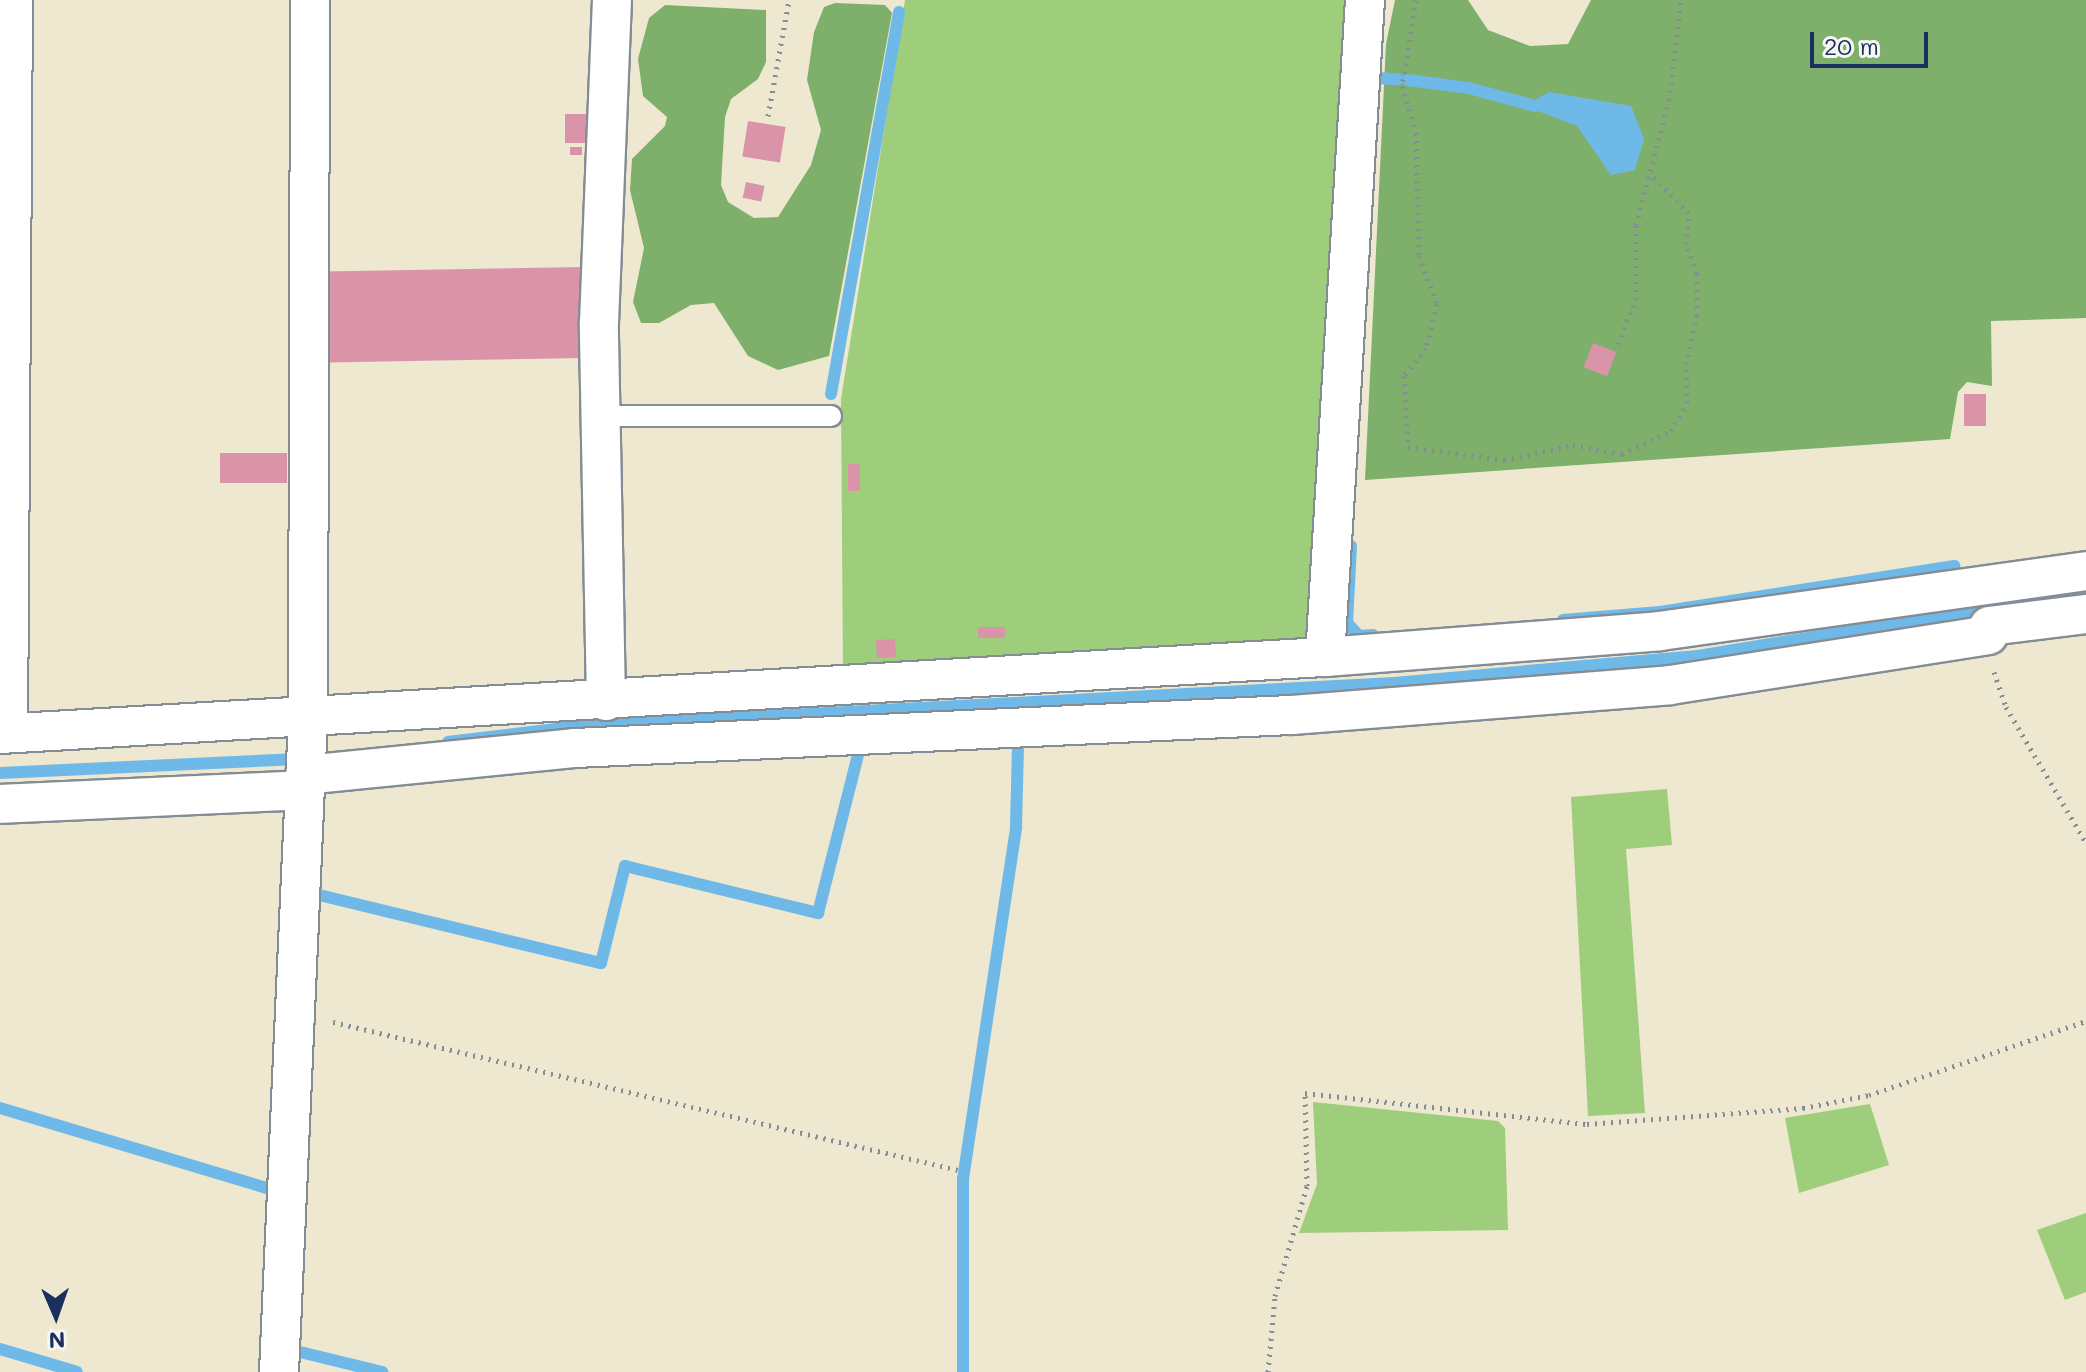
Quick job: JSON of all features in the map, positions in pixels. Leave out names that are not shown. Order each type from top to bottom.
[{"type":"street","points":[[13,0],[4,734],[308,719],[1325,657],[1660,631],[2086,571]]},
{"type":"street","points":[[279,1372],[308,719],[310,0]]},
{"type":"street","points":[[606,701],[599,323],[612,0]]},
{"type":"street","points":[[1325,657],[1365,0]]},
{"type":"street","points":[[1985,586],[1987,637]]},
{"type":"street","points":[[0,804],[305,783],[575,748],[1292,715],[1670,685],[1987,637],[2086,614]]},
{"type":"lane","points":[[601,416],[831,416]]},
{"type":"path","points":[[768,116],[789,0]]},
{"type":"path","points":[[1416,0],[1402,86],[1416,133],[1419,256],[1437,304],[1426,348],[1404,376],[1408,447],[1504,460],[1573,445],[1622,454],[1671,431],[1687,403],[1686,364],[1697,315],[1697,273],[1686,244],[1689,213],[1652,176]]},
{"type":"path","points":[[1618,344],[1636,299],[1636,225],[1652,176],[1669,100],[1681,0]]},
{"type":"path","points":[[1987,637],[2006,707],[2086,843]]},
{"type":"path","points":[[295,1013],[958,1170]]},
{"type":"path","points":[[1268,1372],[1278,1282],[1307,1186],[1305,1093],[1587,1124],[1803,1108],[1869,1095],[2086,1021]]},
{"type":"green space","points":[[905,0],[1345,0],[1308,641],[843,670],[841,399]]},
{"type":"green space","points":[[1395,0],[1468,0],[1488,30],[1530,46],[1568,44],[1591,0],[2086,0],[2086,318],[1991,321],[1992,386],[1967,382],[1958,392],[1950,439],[1365,480],[1386,44]]},
{"type":"green space","points":[[835,3],[885,5],[892,13],[829,356],[778,370],[748,356],[714,303],[691,305],[659,323],[641,323],[633,302],[644,248],[630,190],[632,159],[665,126],[667,117],[643,96],[638,59],[649,18],[665,5],[766,10],[766,62],[758,79],[731,99],[725,117],[721,185],[728,202],[754,218],[778,217],[811,165],[821,130],[807,80],[814,32],[824,7]]},
{"type":"green space","points":[[1667,789],[1672,845],[1626,849],[1645,1113],[1588,1116],[1571,797]]},
{"type":"green space","points":[[1313,1102],[1498,1121],[1505,1128],[1508,1230],[1299,1233],[1317,1184]]},
{"type":"green space","points":[[1870,1104],[1889,1165],[1799,1193],[1785,1118]]},
{"type":"green space","points":[[2086,1213],[2086,1292],[2065,1300],[2037,1230]]},
{"type":"water","points":[[1549,92],[1631,106],[1644,139],[1635,170],[1611,175],[1577,126],[1538,111],[1536,99]]},
{"type":"building","points":[[565,114],[586,114],[586,143],[565,143]]},
{"type":"building","points":[[748,121],[786,127],[780,163],[742,157]]},
{"type":"building","points":[[570,147],[582,147],[582,155],[570,155]]},
{"type":"building","points":[[746,182],[765,186],[761,202],[743,198]]},
{"type":"building","points":[[584,267],[586,358],[328,362],[326,272]]},
{"type":"building","points":[[1593,343],[1616,352],[1607,376],[1584,367]]},
{"type":"building","points":[[1964,394],[1986,394],[1986,426],[1964,426]]},
{"type":"building","points":[[220,453],[287,453],[287,483],[220,483]]},
{"type":"building","points":[[848,464],[860,464],[860,491],[848,491]]},
{"type":"building","points":[[978,627],[1005,627],[1005,638],[978,638]]},
{"type":"building","points":[[895,639],[896,657],[877,658],[876,640]]},
{"type":"waterway","points":[[831,394],[899,12]]},
{"type":"waterway","points":[[1376,78],[1398,79]]},
{"type":"waterway","points":[[1408,80],[1469,88],[1535,106]]},
{"type":"waterway","points":[[1351,546],[1347,623],[1359,636],[1373,635]]},
{"type":"waterway","points":[[1563,620],[1660,612],[1954,566]]},
{"type":"waterway","points":[[448,742],[581,726],[1394,683],[1698,656],[1977,610]]},
{"type":"waterway","points":[[963,1372],[963,1179],[1016,827],[1018,746]]},
{"type":"waterway","points":[[319,895],[601,963],[625,866],[818,913],[858,755]]},
{"type":"waterway","points":[[0,773],[294,759]]},
{"type":"waterway","points":[[0,1108],[273,1190]]},
{"type":"waterway","points":[[0,1349],[77,1372]]},
{"type":"waterway","points":[[296,1351],[382,1372]]}]
